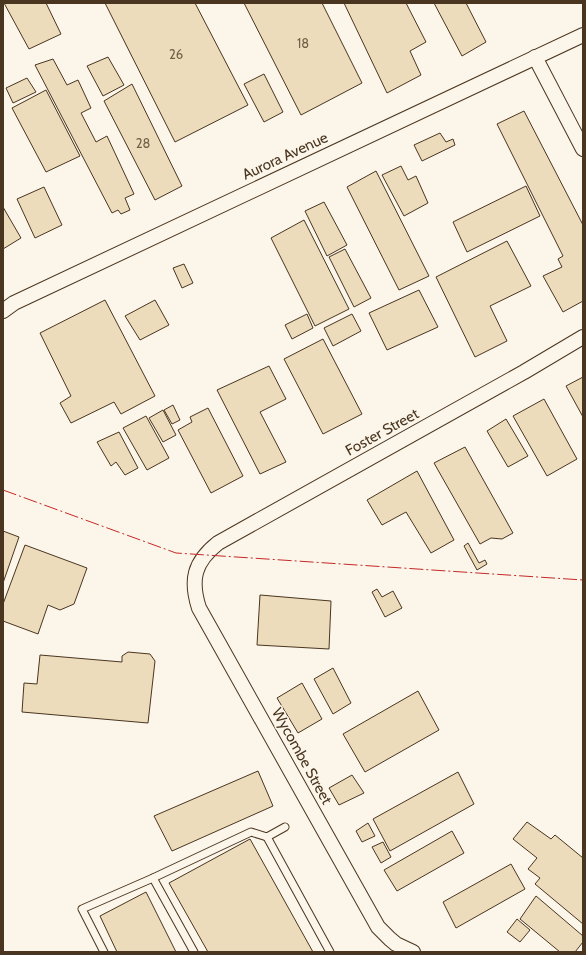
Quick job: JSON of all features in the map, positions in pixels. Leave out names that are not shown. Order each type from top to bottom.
[{"type":"street","name":"Aurora Avenue","points":[[3,311],[14,303],[583,35]]},
{"type":"street","points":[[535,57],[583,150]]},
{"type":"street","name":"Foster Street","points":[[201,560],[218,543],[583,337]]},
{"type":"street","name":"Wycombe Street","points":[[201,560],[194,582],[195,594],[199,608],[378,927],[390,939],[395,948],[412,952]]},
{"type":"lane","points":[[267,837],[285,827]]},
{"type":"lane","points":[[104,952],[82,909],[153,878],[251,832],[267,837],[330,952]]},
{"type":"lane","points":[[153,878],[194,952]]},
{"type":"building","points":[[4,3],[46,3],[61,34],[29,49]]},
{"type":"building","points":[[105,3],[195,3],[248,105],[175,142]]},
{"type":"building","points":[[244,3],[322,3],[362,83],[301,115]]},
{"type":"building","points":[[344,3],[406,3],[426,42],[410,51],[421,75],[387,93]]},
{"type":"building","points":[[434,3],[466,3],[486,42],[462,56]]},
{"type":"building","points":[[108,57],[124,85],[103,96],[87,66]]},
{"type":"building","points":[[53,59],[67,85],[78,80],[91,108],[81,113],[96,142],[107,136],[134,194],[125,198],[130,210],[121,214],[118,210],[112,213],[35,65]]},
{"type":"building","points":[[264,74],[283,112],[264,122],[244,84]]},
{"type":"building","points":[[27,78],[36,92],[13,103],[6,88]]},
{"type":"building","points":[[132,84],[182,186],[155,200],[104,101]]},
{"type":"building","points":[[46,90],[80,156],[46,172],[12,108]]},
{"type":"building","points":[[524,111],[583,225],[583,301],[563,312],[543,276],[562,267],[558,259],[563,256],[497,124]]},
{"type":"building","points":[[440,133],[446,142],[453,139],[455,145],[422,161],[414,145]]},
{"type":"building","points":[[401,166],[408,180],[416,176],[428,203],[404,216],[382,175]]},
{"type":"building","points":[[376,171],[429,276],[399,290],[347,187]]},
{"type":"building","points":[[526,186],[540,216],[467,252],[453,222]]},
{"type":"building","points":[[44,187],[62,225],[35,238],[17,199]]},
{"type":"building","points":[[324,202],[347,245],[327,256],[305,211]]},
{"type":"building","points":[[3,207],[21,238],[3,249]]},
{"type":"building","points":[[304,220],[349,309],[315,326],[271,238]]},
{"type":"building","points":[[507,241],[531,286],[490,306],[507,341],[475,357],[436,277]]},
{"type":"building","points":[[345,249],[371,298],[354,307],[329,257]]},
{"type":"building","points":[[184,264],[193,283],[182,288],[173,268]]},
{"type":"building","points":[[419,290],[438,327],[387,350],[369,313]]},
{"type":"building","points":[[105,300],[155,396],[121,414],[114,402],[71,423],[60,403],[71,396],[40,333]]},
{"type":"building","points":[[155,300],[169,325],[140,340],[125,316]]},
{"type":"building","points":[[307,314],[313,328],[292,339],[285,325]]},
{"type":"building","points":[[352,314],[361,331],[333,346],[324,328]]},
{"type":"building","points":[[323,339],[362,414],[323,434],[284,359]]},
{"type":"building","points":[[269,366],[286,399],[260,412],[286,462],[260,474],[217,390]]},
{"type":"building","points":[[583,377],[583,417],[566,386]]},
{"type":"building","points":[[544,399],[577,459],[547,476],[513,416]]},
{"type":"building","points":[[173,405],[180,420],[172,424],[164,410]]},
{"type":"building","points":[[208,408],[243,476],[211,493],[178,430],[192,422],[190,417]]},
{"type":"building","points":[[163,410],[176,435],[163,442],[149,418]]},
{"type":"building","points":[[146,416],[169,458],[147,470],[123,428]]},
{"type":"building","points":[[506,419],[528,456],[508,467],[487,431]]},
{"type":"building","points":[[119,432],[138,468],[125,475],[116,462],[111,466],[97,442]]},
{"type":"building","points":[[465,447],[513,533],[502,539],[491,538],[480,544],[434,463]]},
{"type":"building","points":[[417,471],[454,540],[431,553],[406,512],[382,525],[367,500]]},
{"type":"building","points":[[3,531],[19,537],[3,583]]},
{"type":"building","points":[[468,543],[479,563],[485,560],[487,564],[477,570],[464,546]]},
{"type":"building","points":[[25,545],[87,568],[74,604],[60,610],[48,605],[38,634],[3,621],[3,604]]},
{"type":"building","points":[[377,589],[382,597],[393,591],[402,608],[385,617],[372,592]]},
{"type":"building","points":[[260,595],[331,601],[329,649],[257,645]]},
{"type":"building","points":[[128,652],[150,654],[155,661],[148,723],[22,712],[24,683],[37,684],[40,655],[122,662],[122,656]]},
{"type":"building","points":[[333,668],[351,703],[333,714],[314,679]]},
{"type":"building","points":[[302,683],[322,719],[298,733],[277,698]]},
{"type":"building","points":[[418,691],[439,730],[365,772],[343,734]]},
{"type":"building","points":[[258,771],[273,806],[172,851],[154,816]]},
{"type":"building","points":[[458,772],[474,804],[390,851],[373,819]]},
{"type":"building","points":[[352,775],[364,793],[339,805],[329,788]]},
{"type":"building","points":[[527,822],[551,839],[555,835],[583,858],[583,924],[535,884],[540,878],[528,869],[537,858],[513,839]]},
{"type":"building","points":[[368,823],[375,836],[362,842],[356,831]]},
{"type":"building","points":[[452,831],[464,853],[397,891],[384,870]]},
{"type":"building","points":[[250,839],[313,952],[208,952],[169,883]]},
{"type":"building","points":[[383,842],[391,857],[381,863],[372,847]]},
{"type":"building","points":[[511,864],[525,889],[456,928],[443,902]]},
{"type":"building","points":[[146,892],[176,952],[117,952],[100,916]]},
{"type":"building","points":[[536,896],[583,936],[583,942],[575,952],[560,952],[520,919]]},
{"type":"building","points":[[517,919],[530,930],[520,942],[507,932]]},
{"type":"power","points":[[3,490],[176,553],[583,580]]}]
